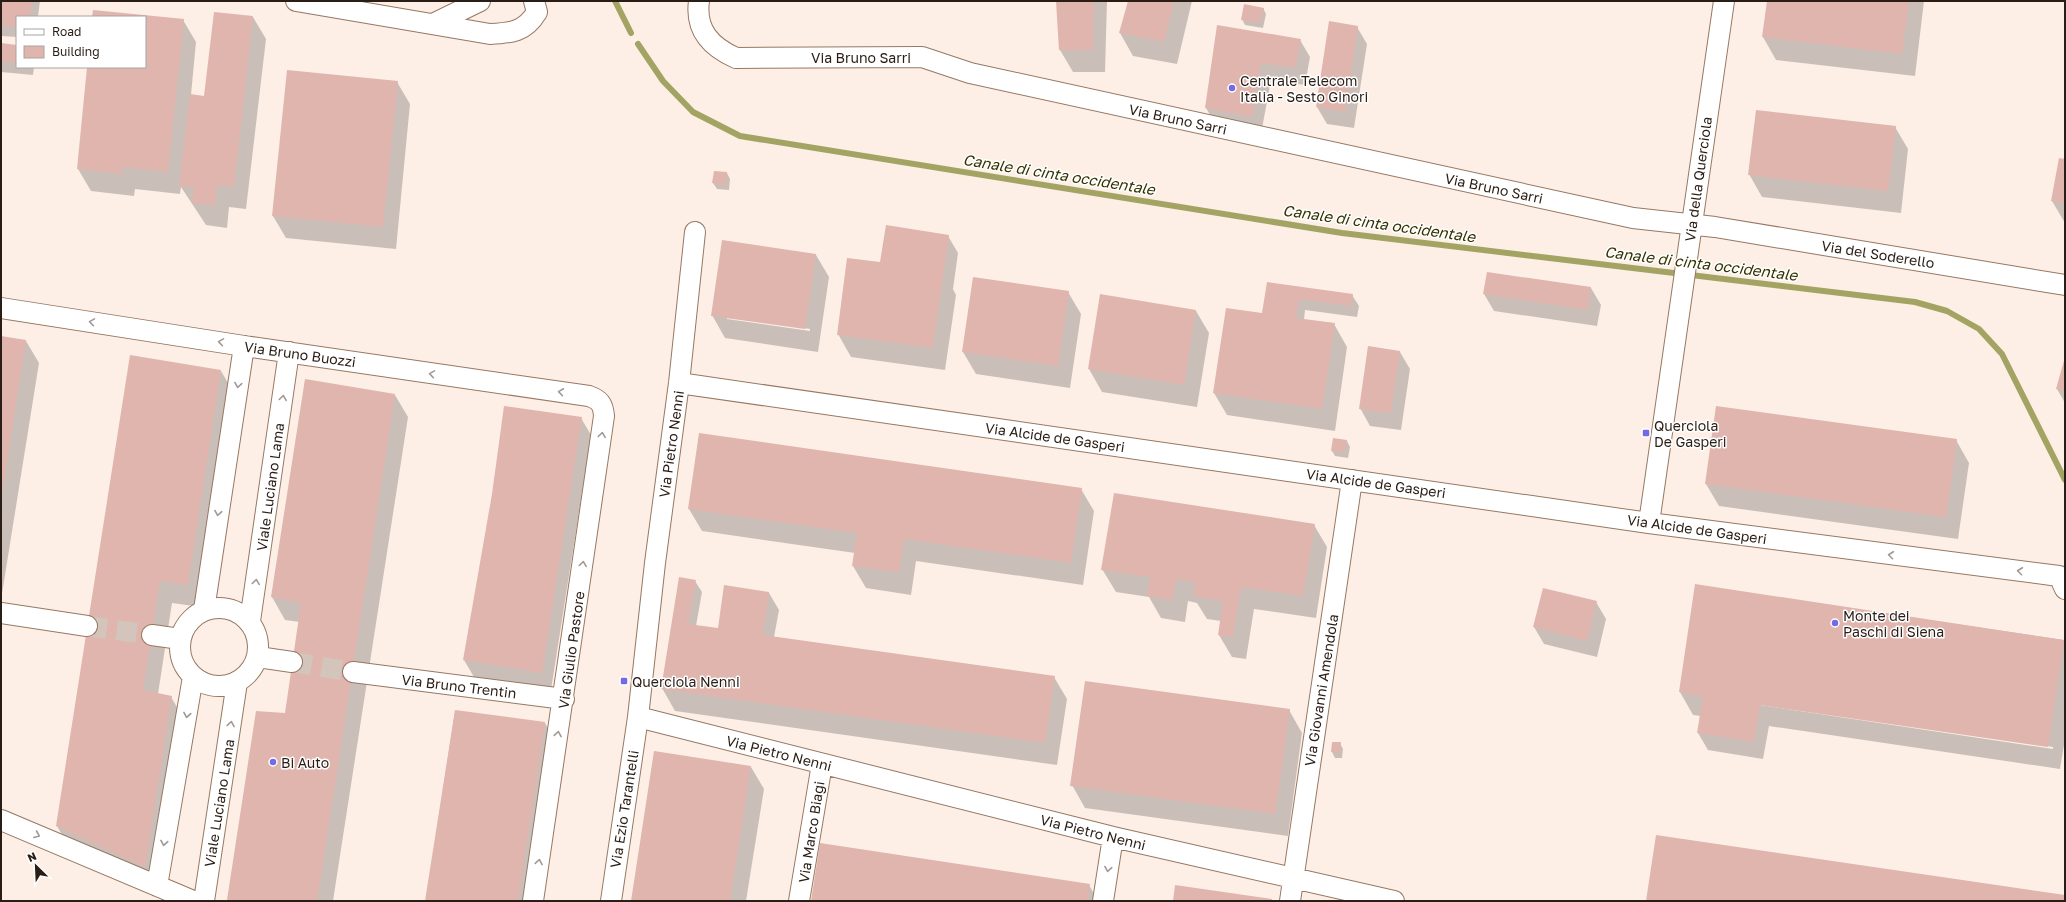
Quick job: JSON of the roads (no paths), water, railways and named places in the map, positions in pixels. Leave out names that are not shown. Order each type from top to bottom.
[{"type":"street","points":[[296,1],[490,34],[513,32],[525,27],[537,12],[534,1]]},
{"type":"street","points":[[433,24],[480,1]]},
{"type":"street","name":"Via Bruno Sarri","points":[[698,1],[697,12],[706,37],[720,51],[736,58],[922,57],[970,73],[1633,218],[1691,223]]},
{"type":"street","name":"Via della Querciola","points":[[1649,523],[1724,1]]},
{"type":"street","name":"Via del Soderello","points":[[1691,223],[2065,285]]},
{"type":"street","name":"Via Pietro Nenni","points":[[695,232],[680,383],[655,563],[638,717],[1113,837],[1394,901]]},
{"type":"street","name":"Via Bruno Buozzi","points":[[1,308],[244,346],[589,396],[599,400]]},
{"type":"street","points":[[204,610],[244,346]]},
{"type":"street","name":"Viale Luciano Lama","points":[[250,621],[290,352]]},
{"type":"street","name":"Via Alcide de Gasperi","points":[[680,383],[1649,523],[2059,576],[2065,589]]},
{"type":"street","name":"Via Giulio Pastore","points":[[533,901],[564,699],[604,416],[603,407],[599,400]]},
{"type":"street","name":"Via Giovanni Amendola","points":[[1290,901],[1352,480]]},
{"type":"street","points":[[214,607],[228,608],[240,612],[250,621],[258,637],[258,657],[249,673],[237,682],[229,685],[215,686],[205,684],[193,677],[181,658],[180,639],[189,621],[204,610],[214,607]]},
{"type":"street","points":[[1,613],[86,626]]},
{"type":"street","points":[[152,635],[180,639]]},
{"type":"street","points":[[258,657],[292,662]]},
{"type":"street","name":"Via Bruno Trentin","points":[[353,672],[564,699]]},
{"type":"street","points":[[156,886],[193,677]]},
{"type":"street","name":"Viale Luciano Lama","points":[[204,901],[237,682]]},
{"type":"street","name":"Via Ezio Tarantelli","points":[[611,901],[638,717]]},
{"type":"street","name":"Via Marco Biagi","points":[[800,901],[822,764]]},
{"type":"street","points":[[1,820],[193,901]]},
{"type":"street","points":[[1103,901],[1113,837]]},
{"type":"waterway","name":"Canale di cinta occidentale","points":[[615,1],[631,33]]},
{"type":"waterway","name":"Canale di cinta occidentale","points":[[638,44],[663,81],[693,112],[740,136],[1342,233],[1915,302],[1947,311],[1979,329],[2002,354],[2065,480]]},
{"type":"tunnel","points":[[87,626],[152,635]]},
{"type":"tunnel","points":[[292,662],[353,672]]},
{"type":"place","name":"Centrale Telecom Italia - Sesto Ginori","points":[[1232,88]]},
{"type":"place","name":"Querciola De Gasperi","points":[[1646,433]]},
{"type":"place","name":"Monte dei Paschi di Siena","points":[[1835,623]]},
{"type":"place","name":"Querciola Nenni","points":[[624,681]]},
{"type":"place","name":"Bi Auto","points":[[273,762]]}]
